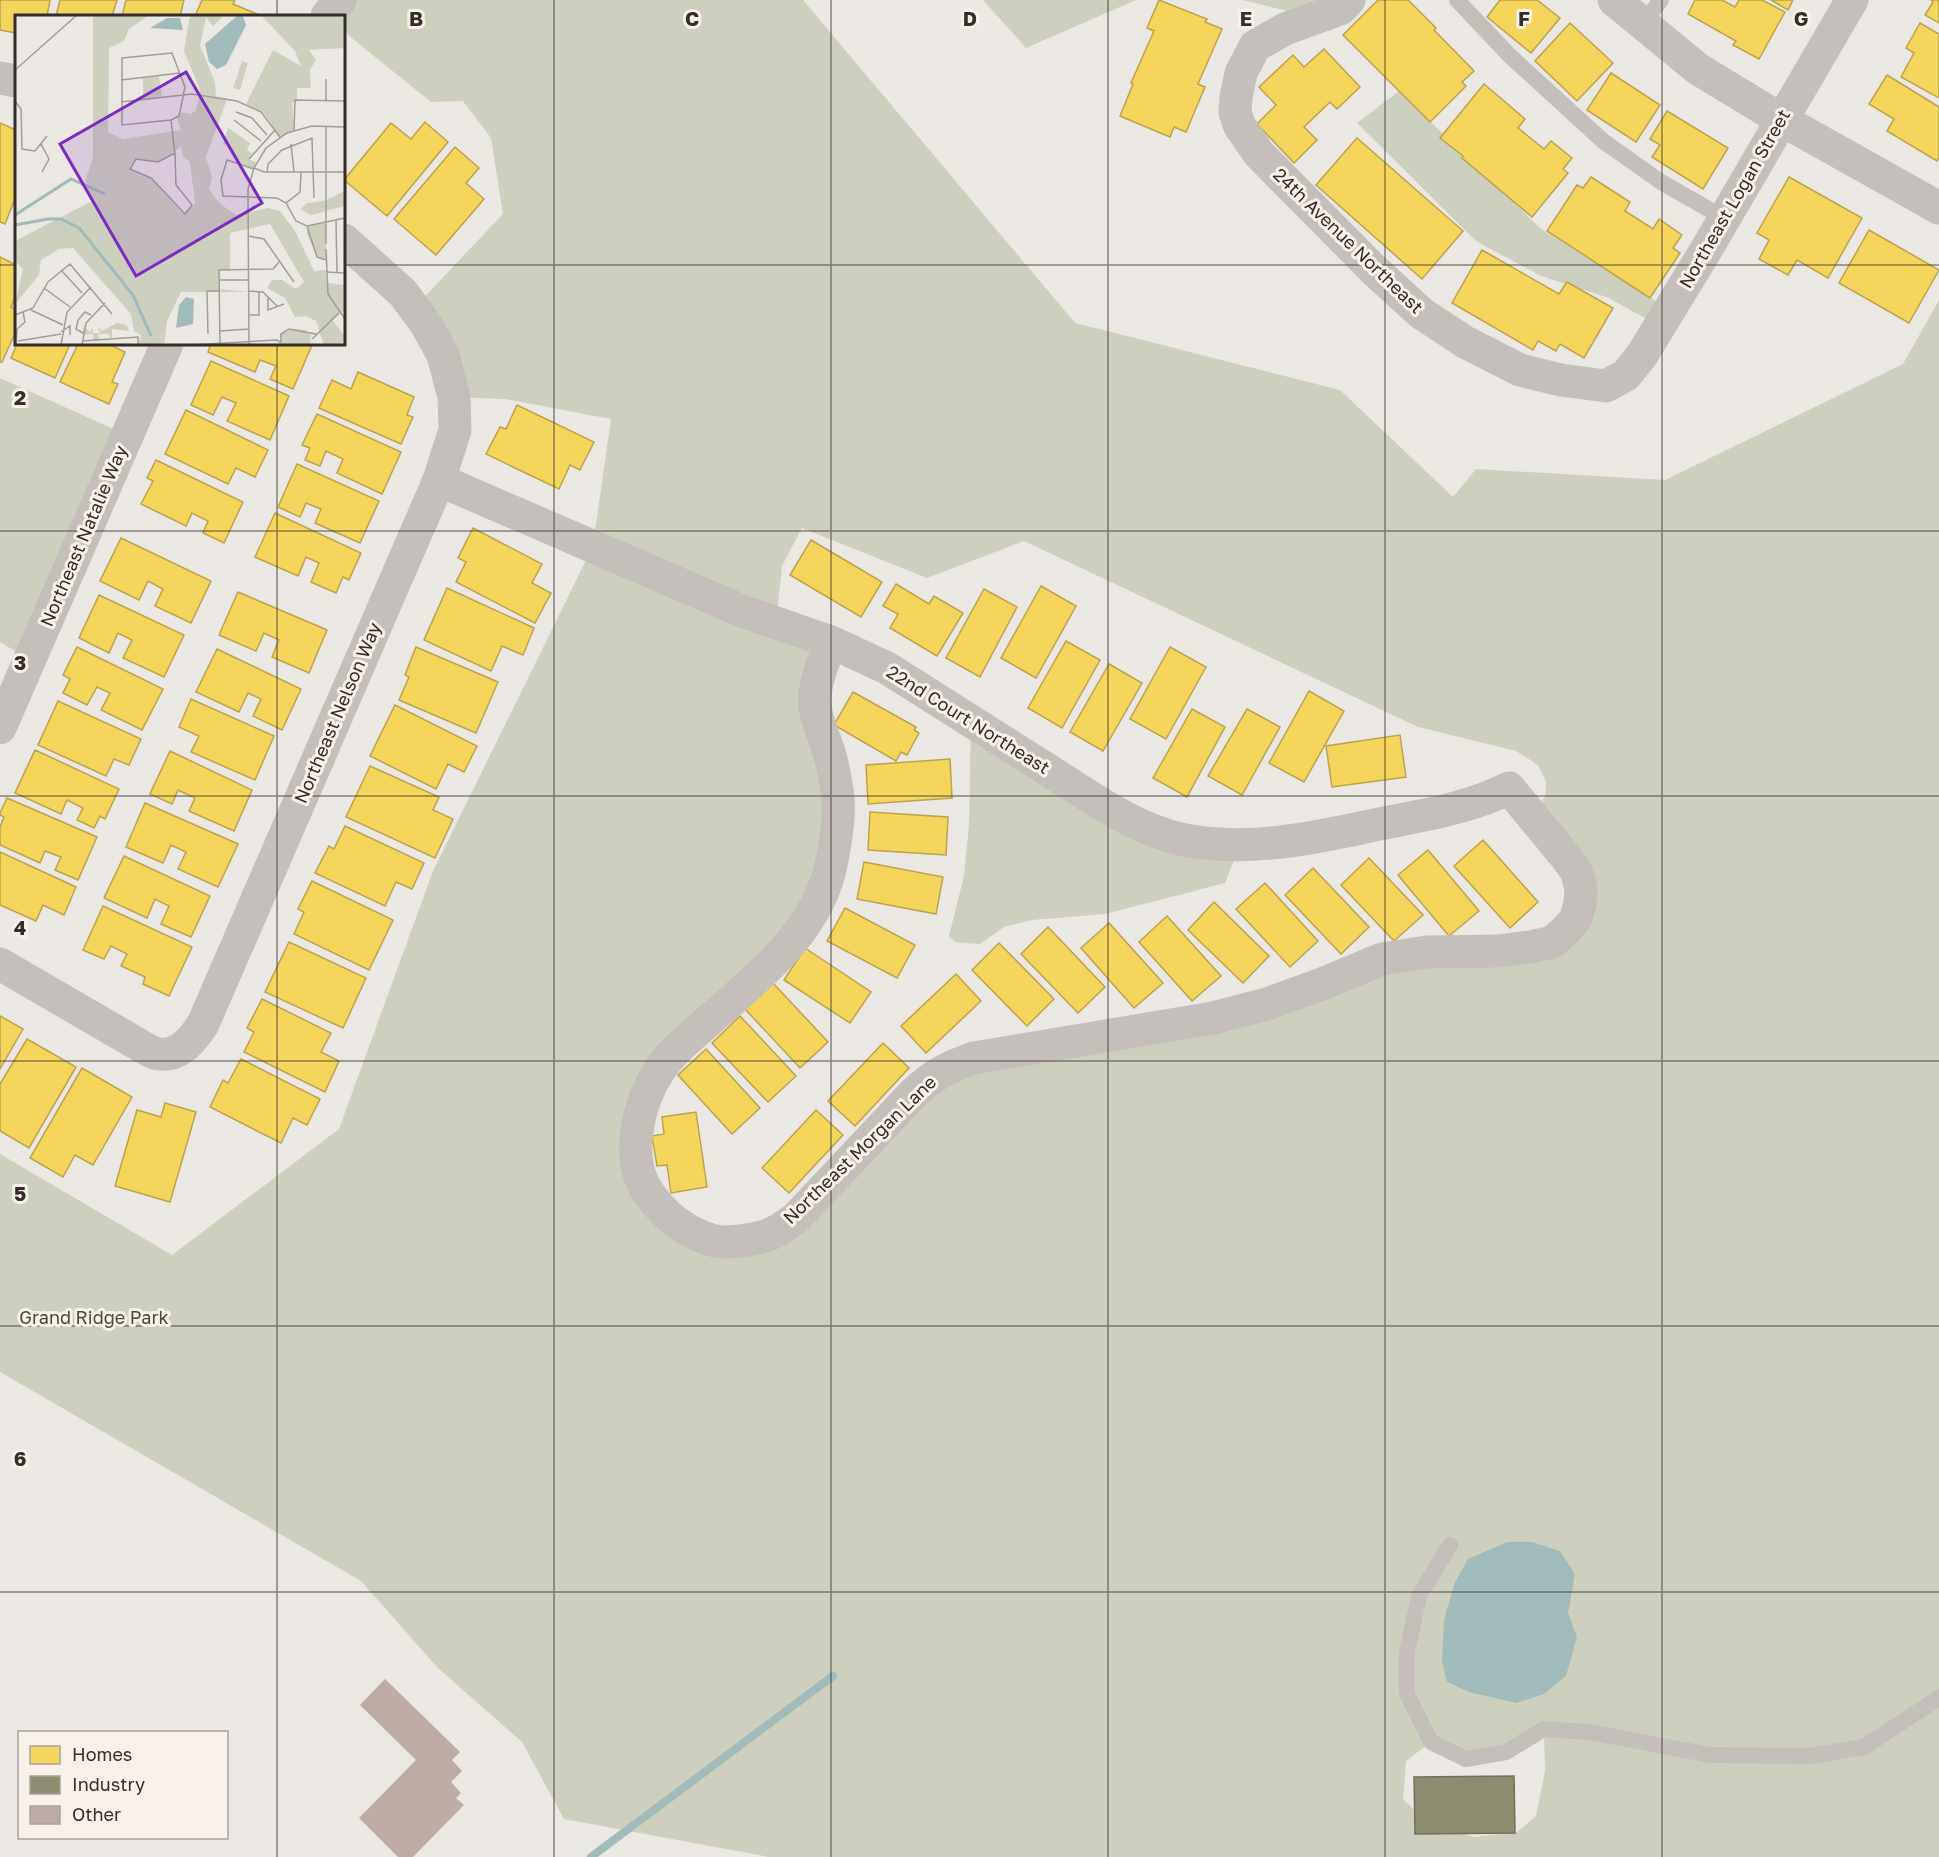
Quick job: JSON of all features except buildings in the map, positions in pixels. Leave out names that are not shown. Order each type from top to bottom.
[{"type":"street","points":[[328,15],[340,0]]},
{"type":"street","name":"24th Avenue Northeast","points":[[1349,0],[1340,9],[1285,28],[1255,46],[1241,73],[1236,97],[1235,112],[1239,125],[1259,154],[1420,313],[1465,342],[1520,370],[1561,380],[1606,386]]},
{"type":"street","points":[[1614,0],[1651,12],[1698,69],[1782,120],[1939,208]]},
{"type":"street","name":"Northeast Logan Street","points":[[1606,386],[1626,375],[1642,355],[1852,0]]},
{"type":"street","points":[[0,78],[15,81]]},
{"type":"street","name":"Northeast Nelson Way","points":[[0,964],[158,1054],[173,1053],[192,1042],[203,1024],[439,480],[455,430],[454,397],[443,355],[426,324],[403,293],[345,241]]},
{"type":"street","name":"Northeast Natalie Way","points":[[0,728],[167,345]]},
{"type":"street","name":"22nd Court Northeast","points":[[439,480],[742,611],[831,642],[887,668],[1122,816],[1183,840],[1249,845],[1341,832],[1467,805],[1488,799],[1509,788]]},
{"type":"street","name":"Northeast Morgan Lane","points":[[831,642],[818,680],[815,697],[839,801],[832,856],[822,894],[814,912],[791,943],[753,981],[675,1051],[661,1068],[649,1090],[639,1117],[636,1167],[644,1186],[658,1207],[673,1220],[693,1233],[717,1242],[746,1240],[773,1233],[796,1218],[928,1080],[946,1068],[974,1058],[1213,1018],[1278,1000],[1382,959],[1427,952],[1498,951],[1552,942],[1575,920],[1580,904],[1581,887],[1576,871],[1566,857],[1509,788]]},
{"type":"lane","points":[[1457,0],[1509,55],[1603,141],[1661,182],[1724,218]]},
{"type":"lane","points":[[1450,1545],[1419,1596],[1407,1652],[1407,1694],[1431,1742],[1466,1759],[1506,1752],[1544,1729],[1588,1732],[1710,1755],[1810,1756],[1864,1747],[1939,1698]]},
{"type":"green space","name":"Grand Ridge Park","points":[[328,0],[803,0],[1075,323],[1340,390],[1453,497],[1476,469],[1665,480],[1903,364],[1939,300],[1939,1857],[769,1857],[564,1819],[522,1742],[438,1668],[361,1581],[0,1372],[0,1154],[172,1255],[339,1129],[433,871],[593,546],[611,419],[505,399],[454,397],[414,308],[503,214],[491,138],[463,101],[431,102],[348,35],[345,28],[345,15]],"holes":[[[802,528],[927,578],[1024,541],[1418,727],[1516,751],[1538,765],[1546,782],[1545,796],[1539,806],[1575,920],[1498,951],[1322,984],[928,1080],[746,1240],[658,1207],[639,1117],[754,981],[828,877],[831,642],[776,623],[782,566]],[[1544,1730],[1545,1771],[1536,1816],[1517,1832],[1474,1837],[1422,1818],[1403,1799],[1406,1761],[1431,1742],[1466,1759]]]},
{"type":"green space","points":[[983,0],[1136,0],[1026,48]]},
{"type":"green space","points":[[1242,0],[1349,0],[1316,18]]},
{"type":"green space","points":[[1399,91],[1541,229],[1670,310],[1659,326],[1609,298],[1541,276],[1476,241],[1357,123]]},
{"type":"green space","points":[[0,378],[127,435],[30,660],[0,642]]},
{"type":"green space","points":[[971,721],[1122,816],[1240,845],[1225,883],[1105,914],[1032,920],[1004,927],[980,944],[955,942],[949,936],[964,876],[969,825]]},
{"type":"water","points":[[1507,1542],[1532,1542],[1560,1551],[1575,1574],[1568,1613],[1577,1637],[1566,1676],[1544,1694],[1516,1703],[1469,1692],[1447,1682],[1442,1662],[1444,1620],[1455,1582],[1468,1559]]},
{"type":"waterway","points":[[591,1857],[833,1676]]}]
